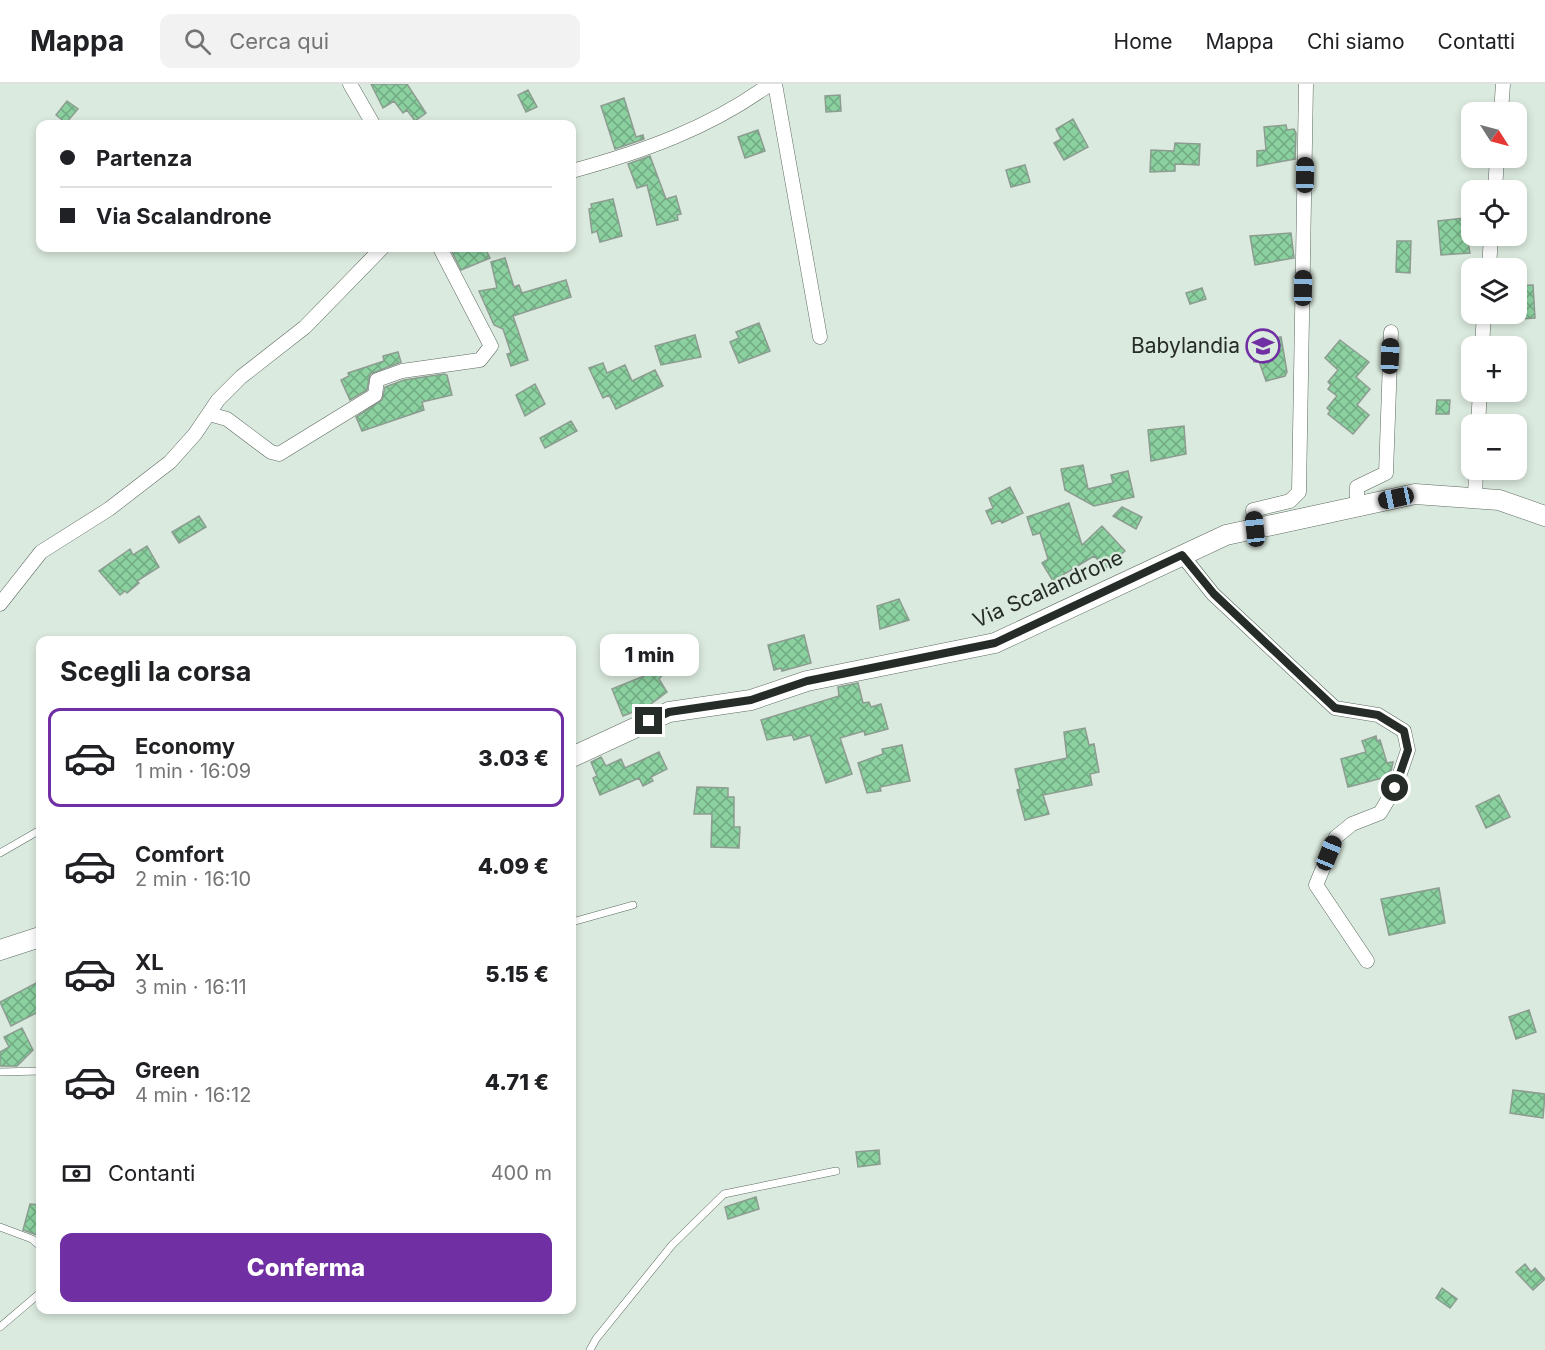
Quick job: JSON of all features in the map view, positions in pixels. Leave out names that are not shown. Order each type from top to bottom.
[{"type":"street","points":[[350,84],[371,120]]},
{"type":"street","points":[[576,170],[632,155],[668,142],[748,100],[770,84]]},
{"type":"street","points":[[775,84],[820,337]]},
{"type":"street","points":[[1255,529],[1253,510],[1290,501],[1299,492],[1306,84]]},
{"type":"street","points":[[1502,102],[1503,84]]},
{"type":"street","points":[[0,604],[41,552],[109,509],[170,462],[241,377],[305,327],[378,252]]},
{"type":"street","points":[[208,414],[227,419],[271,452],[279,454],[375,395],[377,380],[402,370],[480,360],[491,346],[442,252]]},
{"type":"street","points":[[1357,506],[1357,487],[1386,473],[1390,332]]},
{"type":"street","points":[[1475,498],[1476,480]]},
{"type":"street","name":"Via Scalandrone","points":[[576,755],[669,712],[751,700],[807,681],[995,643],[1226,535],[1415,494],[1499,500],[1545,516]]},
{"type":"street","points":[[1182,555],[1214,594],[1335,708],[1378,715],[1404,731],[1408,750],[1390,796],[1380,813],[1352,824],[1336,837],[1316,885],[1366,961]]},
{"type":"street","points":[[0,950],[36,938]]},
{"type":"lane","points":[[0,853],[36,832]]},
{"type":"lane","points":[[576,921],[633,904]]},
{"type":"lane","points":[[0,1072],[36,1071]]},
{"type":"lane","points":[[590,1350],[596,1339],[672,1245],[724,1194],[837,1172]]},
{"type":"lane","points":[[0,1227],[36,1242]]},
{"type":"lane","points":[[0,1327],[36,1296]]},
{"type":"building","points":[[371,84],[407,84],[426,113],[414,120],[407,110],[403,113],[394,101],[383,108]]},
{"type":"building","points":[[528,90],[537,107],[526,112],[518,95]]},
{"type":"building","points":[[840,95],[841,111],[826,112],[825,96]]},
{"type":"building","points":[[624,98],[636,137],[643,135],[644,139],[615,149],[601,106]]},
{"type":"building","points":[[67,101],[78,109],[69,120],[62,120],[56,115]]},
{"type":"building","points":[[1073,119],[1088,147],[1064,160],[1054,143],[1061,139],[1056,129]]},
{"type":"building","points":[[1286,125],[1287,130],[1294,129],[1296,133],[1295,159],[1257,166],[1257,151],[1266,150],[1264,127]]},
{"type":"building","points":[[758,130],[765,151],[745,158],[738,137]]},
{"type":"building","points":[[1175,143],[1200,144],[1199,165],[1175,164],[1175,171],[1150,172],[1151,150],[1174,151]]},
{"type":"building","points":[[650,156],[666,199],[676,196],[681,214],[677,215],[678,220],[657,225],[647,185],[637,188],[628,164]]},
{"type":"building","points":[[1025,165],[1030,182],[1011,187],[1006,170]]},
{"type":"building","points":[[613,199],[622,236],[600,242],[597,231],[592,233],[589,209],[592,208],[591,204]]},
{"type":"building","points":[[1461,218],[1461,246],[1469,246],[1470,253],[1441,255],[1438,221]]},
{"type":"building","points":[[1291,233],[1294,258],[1255,265],[1250,236]]},
{"type":"building","points":[[1397,241],[1411,241],[1410,273],[1396,272]]},
{"type":"building","points":[[452,252],[487,252],[490,258],[461,270]]},
{"type":"building","points":[[505,258],[514,287],[519,285],[522,293],[566,280],[571,297],[513,316],[528,360],[511,366],[507,354],[511,353],[503,329],[494,325],[479,291],[497,288],[491,262]]},
{"type":"building","points":[[1527,285],[1533,285],[1535,318],[1527,318]]},
{"type":"building","points":[[1202,288],[1206,299],[1190,304],[1186,293]]},
{"type":"building","points":[[759,323],[770,351],[739,363],[730,342],[739,338],[736,332]]},
{"type":"building","points":[[695,335],[701,357],[661,365],[655,346]]},
{"type":"building","points":[[1281,337],[1287,372],[1285,376],[1266,381],[1259,361],[1254,362],[1250,343]]},
{"type":"building","points":[[1340,340],[1369,362],[1356,377],[1370,389],[1357,405],[1369,415],[1353,434],[1328,414],[1330,411],[1327,408],[1337,396],[1328,389],[1331,385],[1328,382],[1338,370],[1325,358]]},
{"type":"building","points":[[398,352],[401,362],[370,374],[367,390],[350,400],[341,380],[349,376],[348,373],[384,361],[383,356]]},
{"type":"building","points":[[603,363],[607,373],[625,365],[632,381],[655,370],[663,386],[616,409],[609,395],[603,398],[589,368]]},
{"type":"building","points":[[447,375],[452,395],[422,402],[424,410],[362,431],[356,417],[382,400],[385,387],[404,380]]},
{"type":"building","points":[[535,384],[545,404],[525,416],[516,395]]},
{"type":"building","points":[[1437,400],[1450,400],[1449,414],[1436,414]]},
{"type":"building","points":[[571,421],[577,431],[545,448],[540,438]]},
{"type":"building","points":[[1184,426],[1186,454],[1151,461],[1148,430]]},
{"type":"building","points":[[1083,465],[1088,489],[1113,483],[1111,475],[1128,471],[1134,497],[1094,506],[1065,490],[1061,469]]},
{"type":"building","points":[[1010,487],[1023,513],[1002,523],[1000,520],[992,524],[986,511],[993,508],[989,498]]},
{"type":"building","points":[[1069,503],[1082,545],[1102,526],[1125,551],[1106,568],[1094,556],[1053,581],[1042,563],[1048,559],[1040,533],[1033,535],[1027,517]]},
{"type":"building","points":[[1122,507],[1142,517],[1136,529],[1113,516]]},
{"type":"building","points":[[199,516],[206,527],[179,543],[172,532]]},
{"type":"building","points":[[147,546],[159,567],[137,581],[139,583],[127,593],[125,591],[120,595],[99,571],[130,549],[133,555]]},
{"type":"building","points":[[899,599],[909,620],[880,629],[877,606]]},
{"type":"building","points":[[804,635],[811,663],[782,671],[781,668],[774,670],[768,645]]},
{"type":"building","points":[[655,654],[668,668],[659,679],[667,692],[648,706],[623,716],[612,689],[649,674],[638,667]]},
{"type":"building","points":[[858,683],[863,703],[869,702],[871,707],[881,704],[888,729],[865,735],[864,731],[840,738],[852,774],[826,783],[810,735],[794,740],[792,735],[767,740],[761,720],[839,696],[838,687]]},
{"type":"building","points":[[1085,728],[1089,745],[1094,744],[1099,772],[1090,774],[1092,785],[1043,795],[1049,814],[1025,820],[1017,790],[1020,789],[1015,769],[1067,758],[1064,732]]},
{"type":"building","points":[[1376,736],[1377,741],[1380,740],[1387,763],[1393,762],[1390,776],[1348,787],[1341,759],[1366,752],[1362,741]]},
{"type":"building","points":[[902,745],[910,781],[880,787],[881,791],[867,793],[858,763],[883,754],[882,749]]},
{"type":"building","points":[[659,752],[667,769],[651,777],[653,781],[643,786],[639,778],[600,795],[593,778],[597,776],[591,762],[601,757],[606,766],[621,759],[625,768]]},
{"type":"building","points":[[697,787],[728,788],[728,797],[734,797],[734,827],[740,827],[739,848],[711,847],[712,814],[694,814]]},
{"type":"building","points":[[1499,795],[1510,817],[1486,828],[1476,806]]},
{"type":"building","points":[[1439,888],[1445,923],[1389,935],[1381,899]]},
{"type":"building","points":[[36,983],[36,1013],[11,1026],[0,1002]]},
{"type":"building","points":[[1529,1010],[1536,1032],[1516,1039],[1509,1017]]},
{"type":"building","points":[[22,1028],[33,1050],[17,1066],[0,1066],[0,1052],[9,1047],[4,1037]]},
{"type":"building","points":[[1513,1090],[1545,1094],[1543,1118],[1510,1113]]},
{"type":"building","points":[[879,1150],[880,1164],[858,1167],[856,1152]]},
{"type":"building","points":[[756,1197],[759,1209],[728,1219],[725,1207]]},
{"type":"building","points":[[30,1204],[36,1205],[36,1235],[23,1230]]},
{"type":"building","points":[[1525,1264],[1531,1272],[1535,1268],[1545,1279],[1533,1290],[1516,1272]]},
{"type":"building","points":[[1442,1288],[1457,1299],[1450,1308],[1436,1298]]},
{"type":"place","name":"Babylandia","points":[[1263,346]]},
{"type":"route","points":[[649,721],[669,712],[751,700],[807,681],[995,643],[1182,555],[1214,594],[1335,708],[1378,715],[1404,731],[1408,750],[1395,788]]}]
